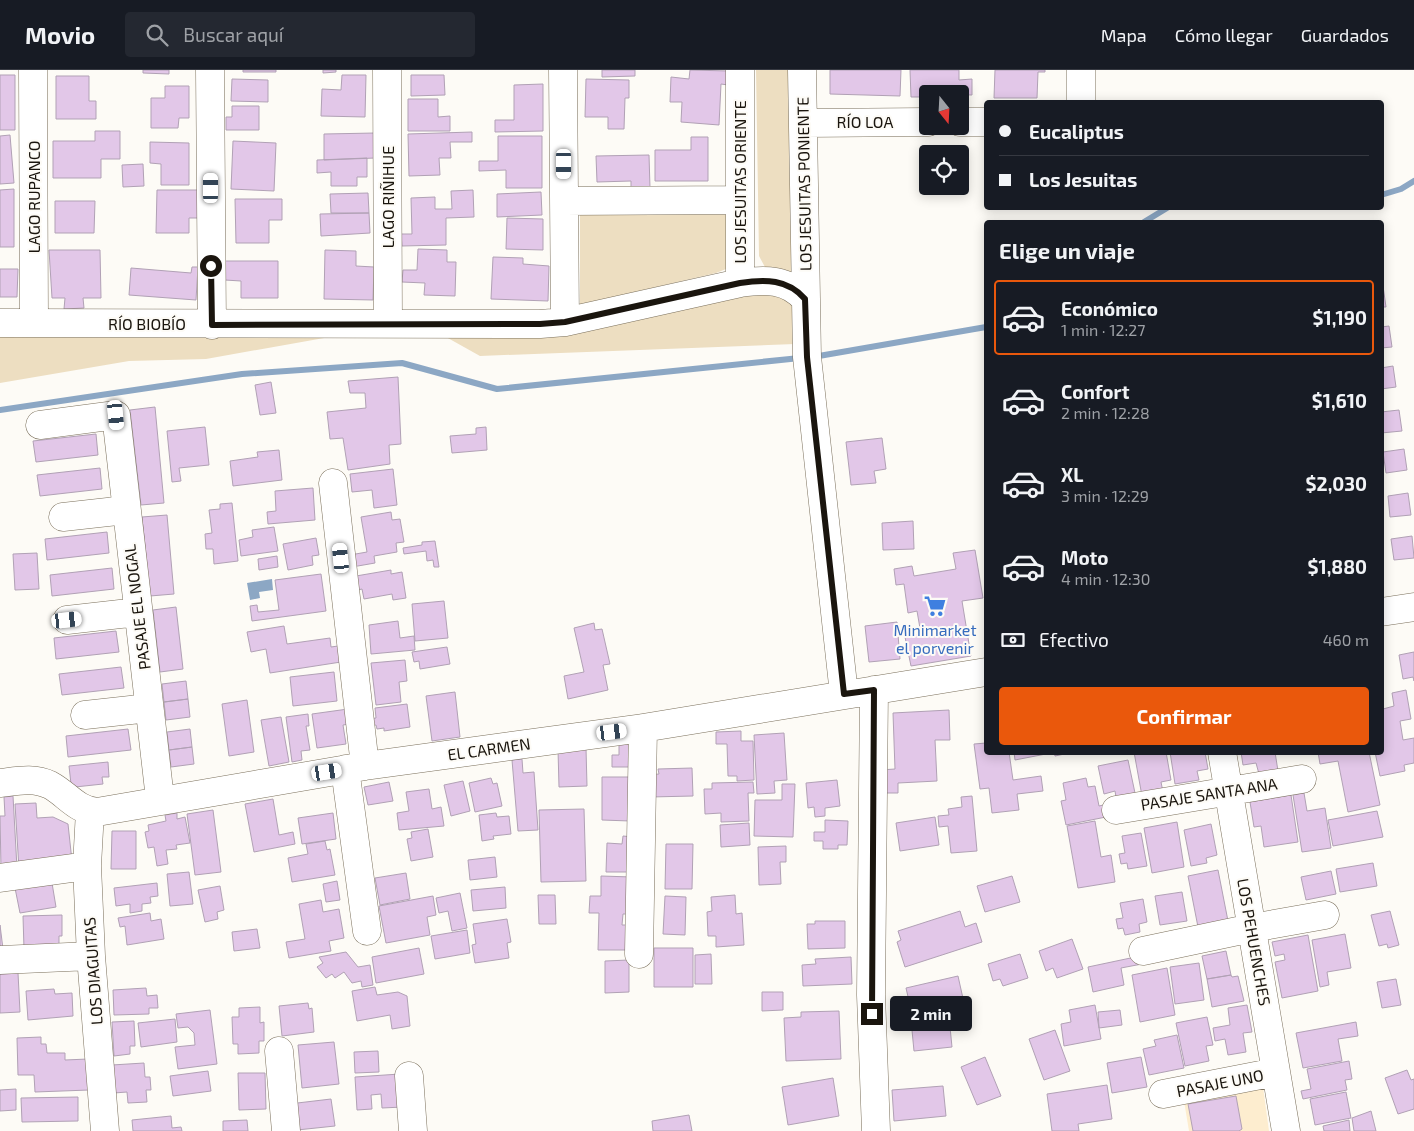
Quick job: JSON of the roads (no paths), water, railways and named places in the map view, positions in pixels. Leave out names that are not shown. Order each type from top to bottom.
[{"type":"street","name":"LAGO RUPANCO","points":[[33,70],[34,323]]},
{"type":"street","points":[[210,70],[212,325]]},
{"type":"street","name":"LAGO RIÑIHUE","points":[[387,70],[388,324]]},
{"type":"street","points":[[563,70],[565,322]]},
{"type":"street","name":"LOS JESUITAS ORIENTE","points":[[740,70],[740,283],[760,281],[785,284],[799,292],[805,299]]},
{"type":"street","name":"LOS JESUITAS PONIENTE","points":[[802,70],[805,299],[808,367],[844,694]]},
{"type":"street","points":[[1081,70],[1081,100]]},
{"type":"street","name":"RÍO LOA","points":[[803,122],[919,122]]},
{"type":"street","points":[[969,122],[984,122]]},
{"type":"street","points":[[564,201],[740,200]]},
{"type":"street","name":"RÍO BIOBÍO","points":[[0,323],[212,325],[516,324],[565,322],[740,283]]},
{"type":"street","name":"PASAJE EL NOGAL","points":[[40,425],[116,415],[160,799]]},
{"type":"street","points":[[333,483],[367,931]]},
{"type":"street","points":[[63,517],[126,510]]},
{"type":"street","points":[[1384,610],[1414,606]]},
{"type":"street","points":[[67,620],[138,612]]},
{"type":"street","name":"EL CARMEN","points":[[90,811],[355,768],[643,728],[984,672]]},
{"type":"street","points":[[874,690],[871,995],[876,1131]]},
{"type":"street","points":[[85,715],[149,708]]},
{"type":"street","points":[[640,954],[643,728]]},
{"type":"street","name":"LOS PEHUENCHES","points":[[1222,755],[1286,1131]]},
{"type":"street","name":"PASAJE SANTA ANA","points":[[1116,810],[1302,779]]},
{"type":"street","points":[[0,783],[24,780],[50,785],[76,805],[90,811]]},
{"type":"street","name":"LOS DIAGUITAS","points":[[90,811],[87,866],[105,1131]]},
{"type":"street","points":[[0,878],[87,866]]},
{"type":"street","points":[[1143,951],[1325,915]]},
{"type":"street","points":[[0,960],[92,956]]},
{"type":"street","points":[[279,1051],[286,1131]]},
{"type":"street","name":"PASAJE UNO","points":[[1164,1094],[1276,1072]]},
{"type":"street","points":[[409,1076],[413,1131]]},
{"type":"water","points":[[272,579],[273,590],[259,592],[260,598],[250,600],[247,583]]},
{"type":"waterway","points":[[1384,194],[1401,189],[1414,181]]},
{"type":"waterway","points":[[1147,220],[1164,210]]},
{"type":"waterway","points":[[813,357],[984,327]]},
{"type":"waterway","points":[[0,410],[242,374],[402,363],[497,389],[800,358]]},
{"type":"place","name":"Minimarket el porvenir","points":[[935,606]]}]
